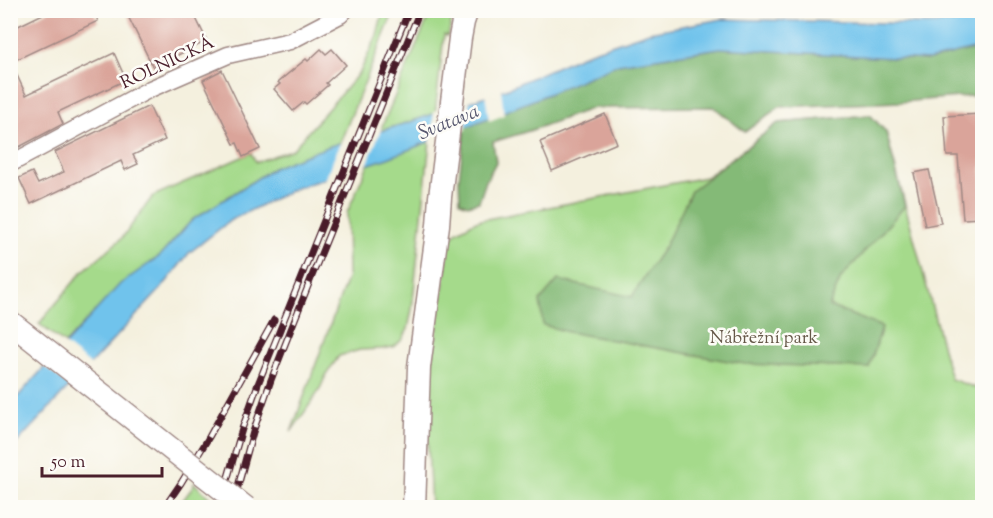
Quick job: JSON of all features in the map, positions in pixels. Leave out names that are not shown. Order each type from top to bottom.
[{"type":"street","name":"ROLNICKÁ","points":[[10,164],[150,90],[228,55],[290,41],[340,15],[345,10]]},
{"type":"street","points":[[414,507],[419,367],[460,39],[467,10]]},
{"type":"street","points":[[10,322],[246,507]]},
{"type":"green space","points":[[383,11],[394,11],[340,143],[275,167],[192,220],[160,256],[119,286],[65,344],[39,324],[82,272],[122,238],[153,196],[251,153],[256,162],[293,149],[360,72],[377,35]]},
{"type":"green space","points":[[431,11],[454,11],[448,36],[444,35],[435,114],[380,131]]},
{"type":"green space","points":[[982,47],[982,95],[900,102],[779,107],[745,132],[714,107],[593,108],[493,142],[496,162],[479,202],[468,205],[460,202],[459,179],[465,127],[618,64],[720,48],[929,60]]},
{"type":"green space","name":"Nábřežní park","points":[[870,115],[886,132],[951,379],[982,390],[982,507],[431,508],[426,405],[450,240],[456,232],[476,221],[706,177],[779,123]]},
{"type":"green space","points":[[870,115],[886,132],[905,206],[841,278],[829,306],[882,327],[869,368],[745,364],[568,332],[543,325],[540,301],[558,280],[632,297],[665,246],[691,191],[778,123]]},
{"type":"green space","points":[[430,141],[408,329],[402,340],[393,347],[360,350],[339,356],[291,432],[348,276],[347,213],[368,164]]},
{"type":"green space","points":[[194,483],[209,497],[206,507],[178,507],[192,488]]},
{"type":"water","name":"Svatava","points":[[982,16],[982,47],[929,60],[720,48],[618,64],[388,158],[296,188],[231,220],[189,253],[161,289],[11,449],[10,405],[120,284],[160,256],[192,220],[275,167],[330,146],[407,123],[506,89],[590,52],[649,32],[722,19],[927,24],[951,23]]},
{"type":"pier","points":[[501,88],[504,115],[489,121],[485,93]]},
{"type":"pier","points":[[470,98],[466,130],[430,144],[434,111]]},
{"type":"pier","points":[[382,127],[366,168],[324,182],[342,139]]},
{"type":"pier","points":[[63,343],[92,366],[72,388],[42,365]]},
{"type":"building","points":[[51,10],[93,10],[98,21],[11,62],[26,95],[114,53],[126,80],[58,112],[63,124],[19,147],[10,128],[10,30]]},
{"type":"building","points":[[125,10],[192,10],[207,41],[153,67]]},
{"type":"building","points":[[321,49],[326,54],[332,49],[346,65],[326,83],[328,85],[306,104],[304,102],[293,111],[274,89],[280,84],[278,82]]},
{"type":"building","points":[[222,70],[260,149],[243,157],[237,143],[234,144],[203,80]]},
{"type":"building","points":[[149,106],[165,140],[133,155],[138,164],[125,170],[121,161],[31,204],[19,178],[32,172],[38,184],[64,172],[55,152]]},
{"type":"building","points":[[605,114],[617,143],[552,171],[540,142]]},
{"type":"building","points":[[982,114],[982,218],[963,219],[958,156],[947,156],[944,116]]},
{"type":"building","points":[[929,170],[941,223],[925,226],[914,173]]},
{"type":"railway","points":[[219,508],[258,384],[409,10]]},
{"type":"railway","points":[[232,508],[253,432],[271,380],[420,10]]},
{"type":"railway","points":[[164,508],[209,437],[274,320]]}]
